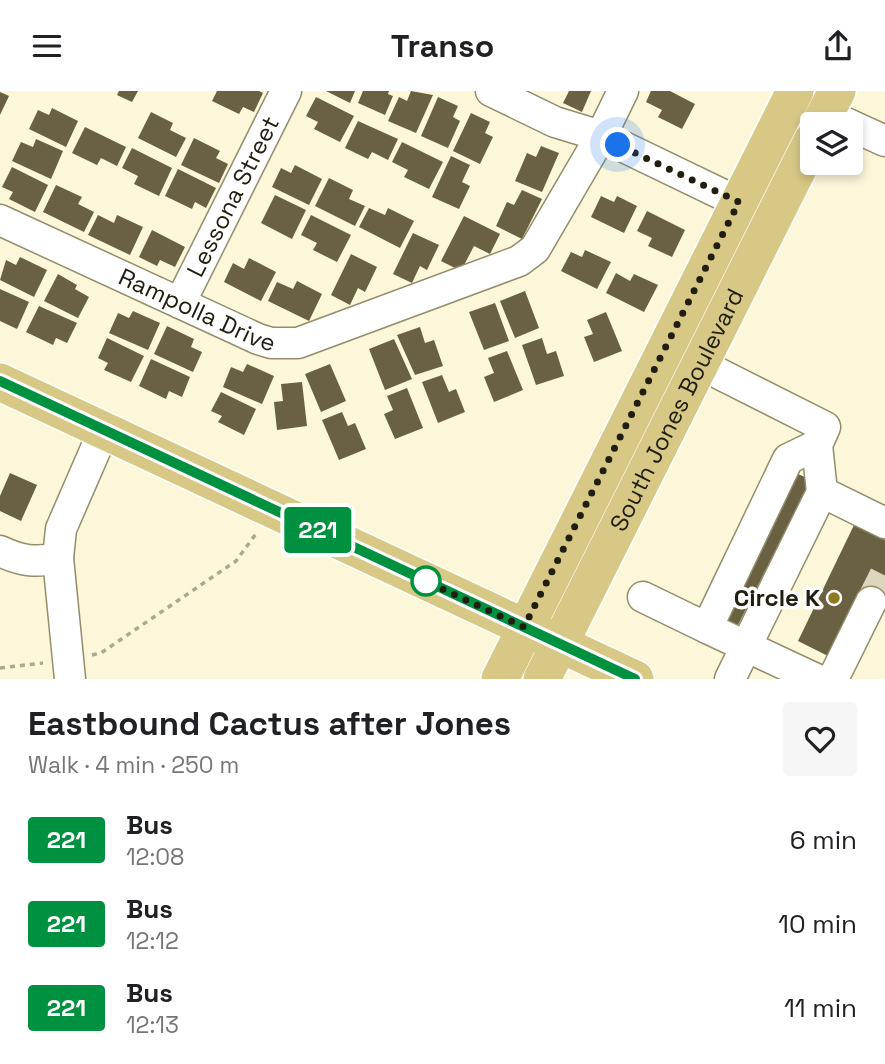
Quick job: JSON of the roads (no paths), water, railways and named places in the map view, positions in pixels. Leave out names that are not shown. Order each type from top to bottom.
[{"type":"main road","name":"South Jones Boulevard","points":[[500,679],[793,95]]},
{"type":"main road","name":"South Jones Boulevard","points":[[542,679],[773,219],[800,174]]},
{"type":"main road","points":[[0,381],[635,679]]},
{"type":"street","name":"Lessona Street","points":[[180,303],[286,91]]},
{"type":"street","points":[[491,91],[555,121],[601,137],[773,219]]},
{"type":"street","name":"Rampolla Drive","points":[[0,220],[258,339],[285,344],[299,343],[519,261],[535,249],[601,137],[623,91]]},
{"type":"street","points":[[793,95],[820,112]]},
{"type":"street","points":[[863,132],[885,141]]},
{"type":"street","points":[[700,364],[825,427],[817,445],[822,492],[730,679]]},
{"type":"street","points":[[70,669],[58,558],[61,529],[104,430]]},
{"type":"street","points":[[707,628],[788,459],[817,445]]},
{"type":"street","points":[[822,492],[885,523]]},
{"type":"street","points":[[0,551],[20,560],[36,563],[58,558]]},
{"type":"street","points":[[643,597],[816,679]]},
{"type":"street","points":[[833,679],[871,602]]},
{"type":"tunnel","points":[[871,602],[885,574]]},
{"type":"place","name":"Circle K","points":[[834,598]]}]
